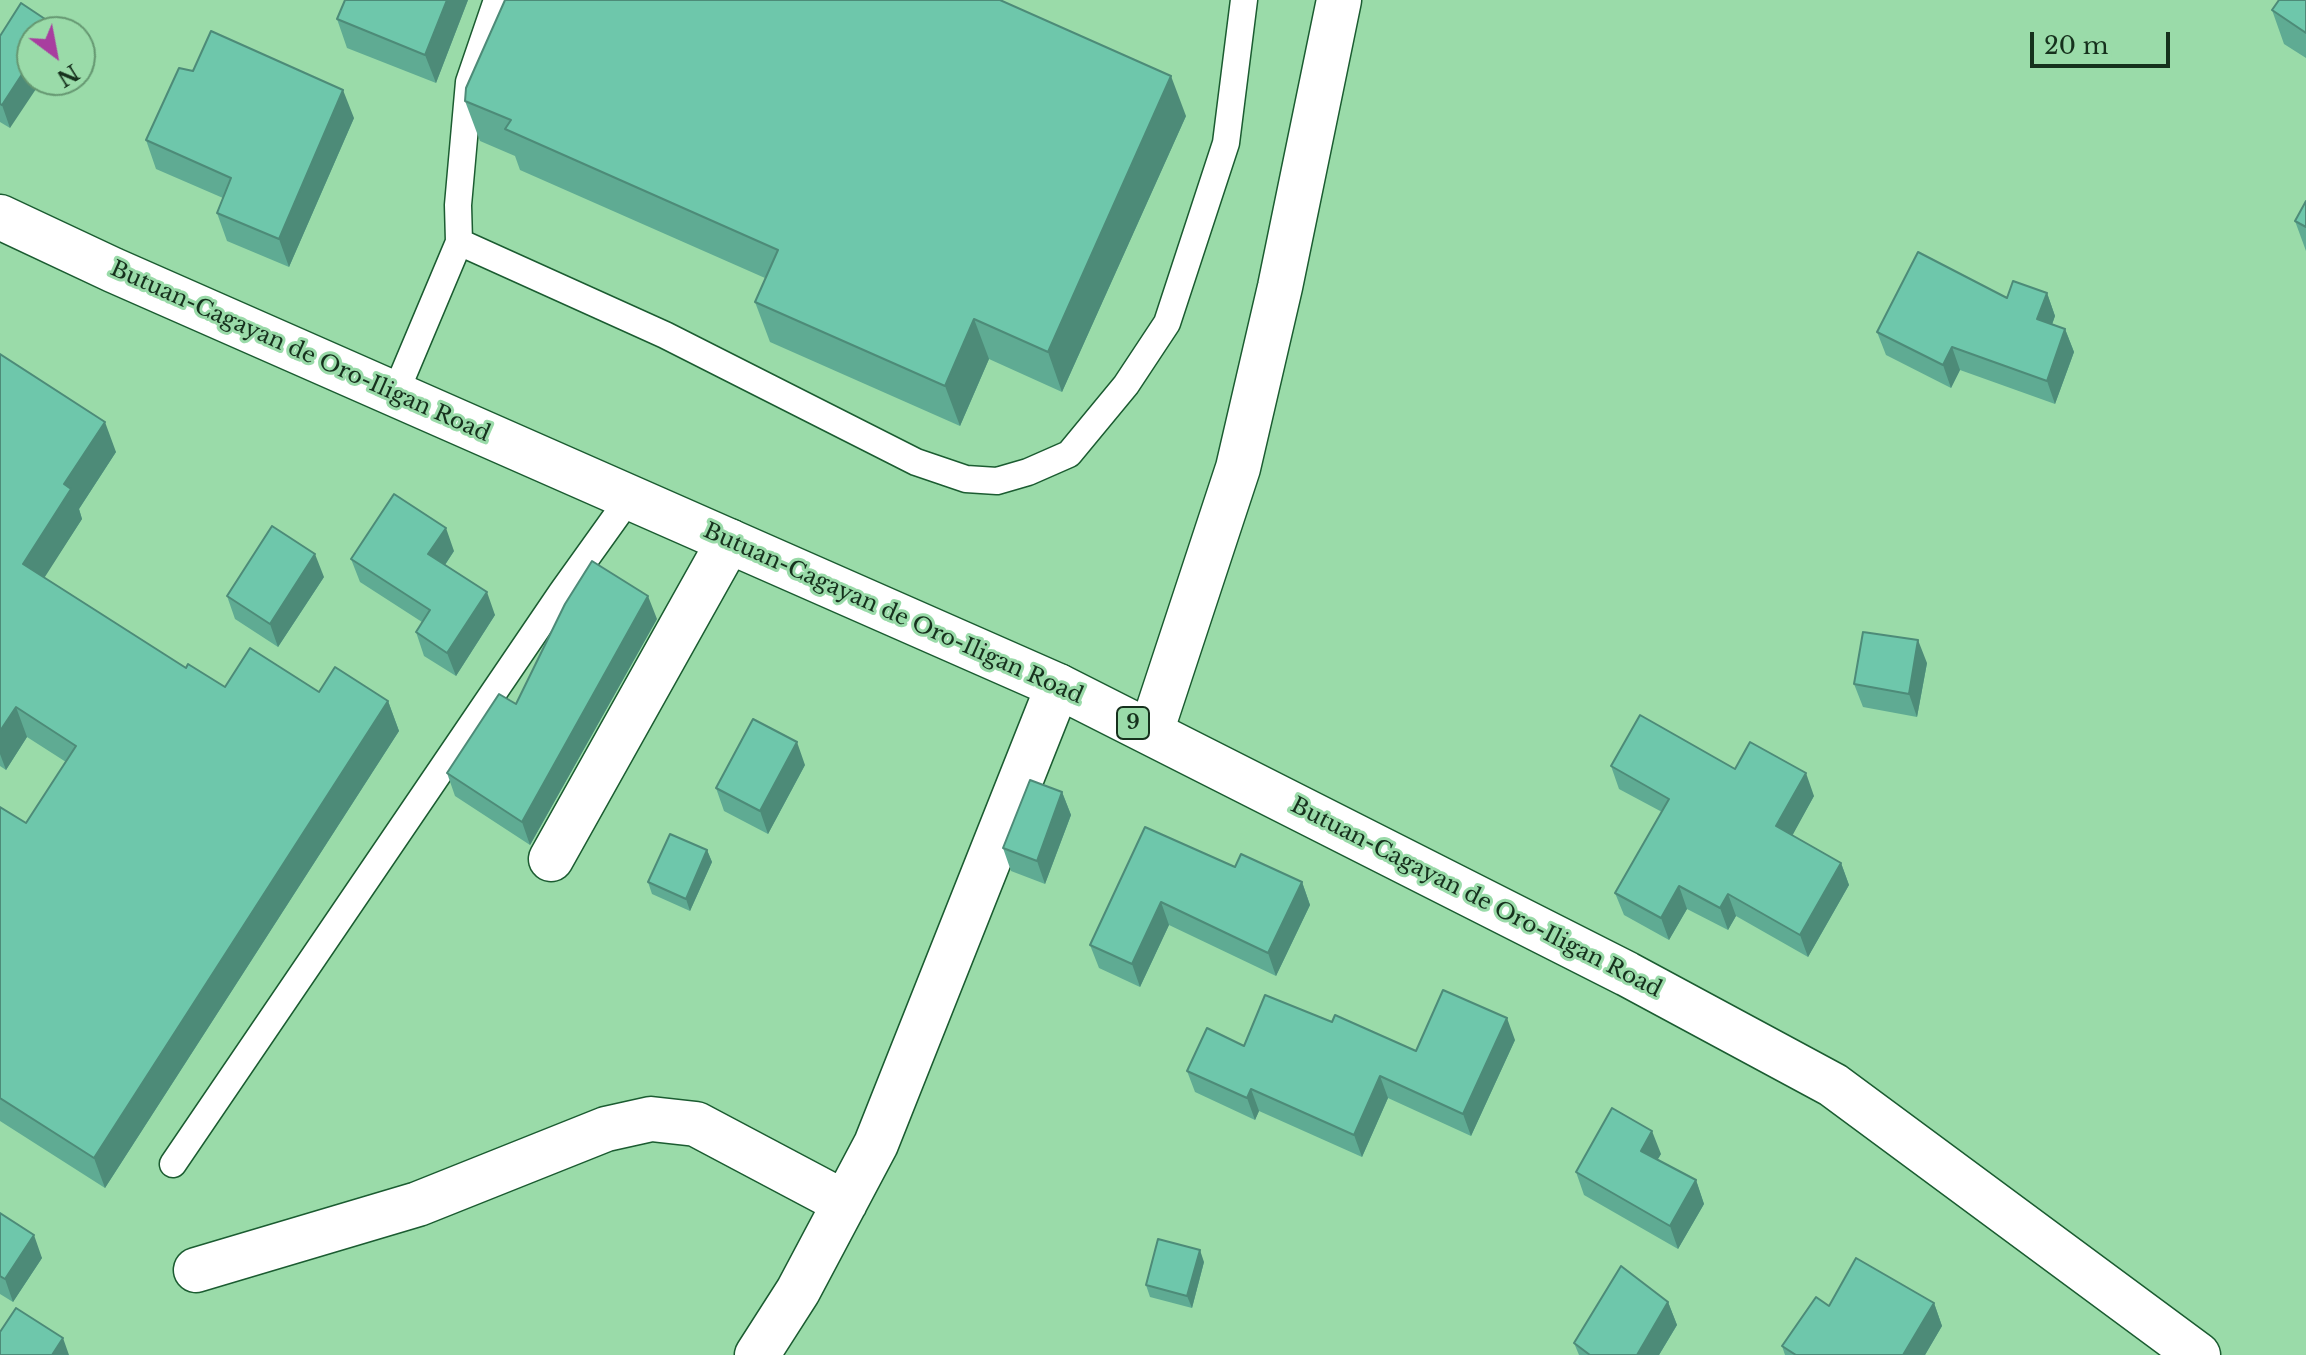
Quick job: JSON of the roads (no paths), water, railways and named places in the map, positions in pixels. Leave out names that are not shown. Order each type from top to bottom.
[{"type":"main road","points":[[1151,732],[1238,468],[1280,287],[1339,0]]},
{"type":"main road","name":"Butuan-Cagayan de Oro-Iligan Road","points":[[0,217],[1058,686],[1627,974],[1833,1085],[2198,1355]]},
{"type":"main road","points":[[551,859],[729,541]]},
{"type":"main road","points":[[757,1355],[798,1291],[876,1144],[1058,686]]},
{"type":"main road","points":[[196,1270],[418,1204],[606,1129],[651,1119],[696,1124],[845,1203]]},
{"type":"lane","points":[[395,394],[459,242],[458,205],[469,82],[497,0]]},
{"type":"lane","points":[[459,242],[665,335],[916,462],[966,479],[997,481],[1028,472],[1069,454],[1126,385],[1167,323],[1226,143],[1244,0]]},
{"type":"lane","points":[[173,1164],[562,592],[630,497]]}]
